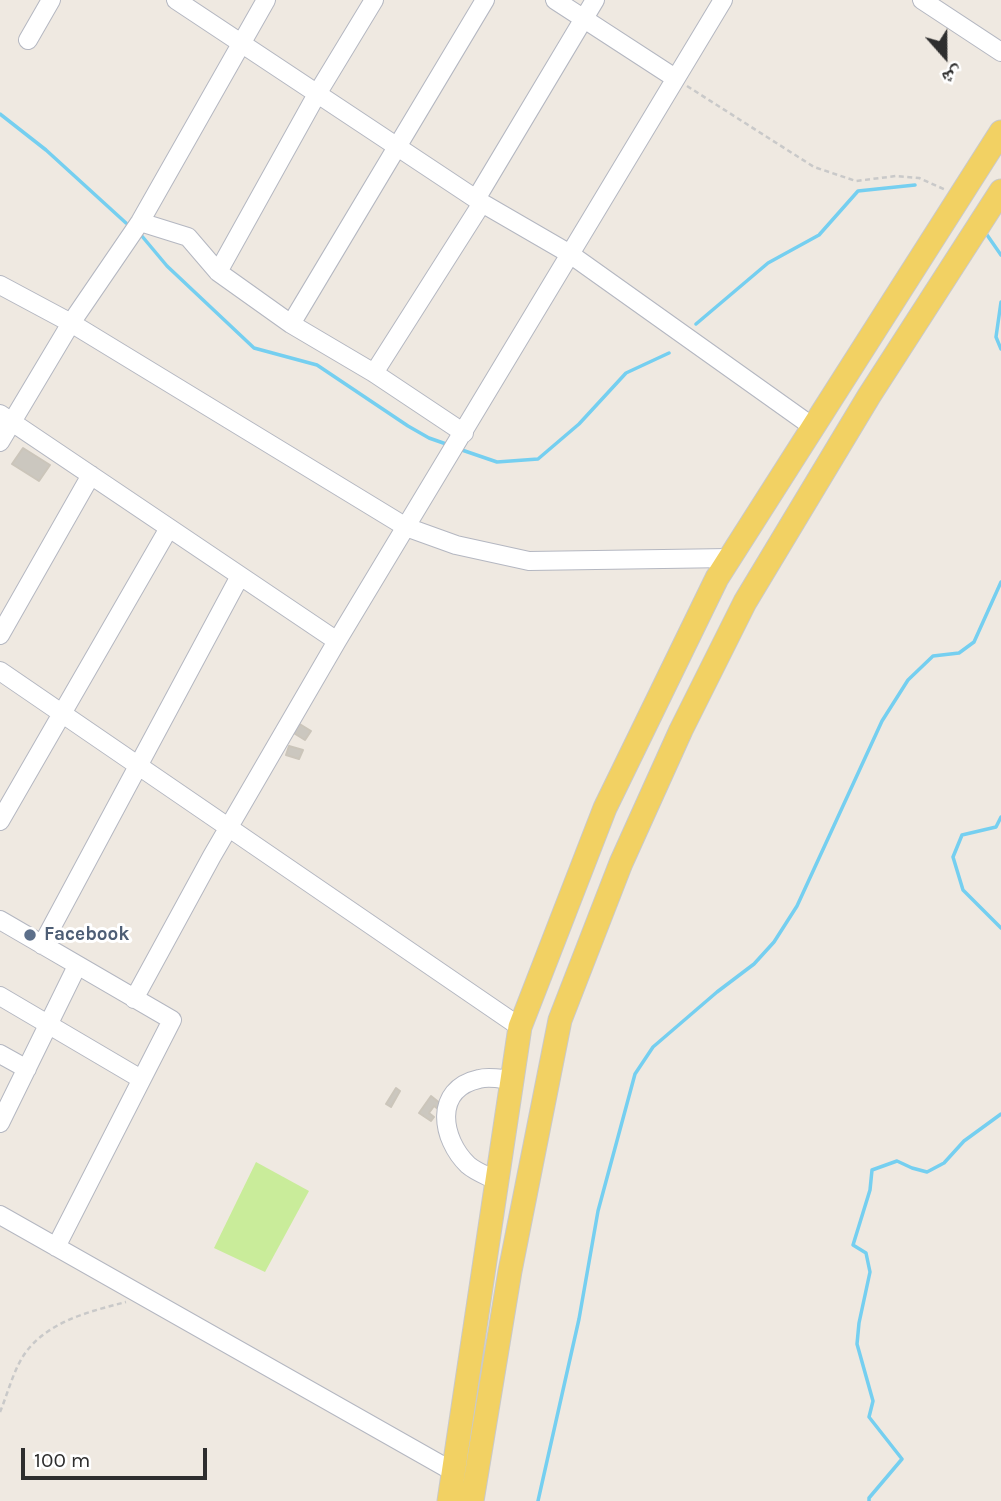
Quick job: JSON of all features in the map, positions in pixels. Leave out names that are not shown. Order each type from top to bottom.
[{"type":"main road","points":[[449,1501],[520,1027],[605,808],[717,578],[1001,132]]},
{"type":"main road","points":[[472,1501],[523,1206],[560,1020],[621,863],[681,730],[752,591],[870,396],[1001,191]]},
{"type":"main road","points":[[495,1191],[523,1206]]},
{"type":"street","points":[[28,40],[51,0]]},
{"type":"street","points":[[176,0],[479,201],[570,254],[813,427]]},
{"type":"street","points":[[0,442],[6,418],[140,222],[266,0]]},
{"type":"street","points":[[218,272],[317,94],[374,0]]},
{"type":"street","points":[[291,324],[485,0]]},
{"type":"street","points":[[555,0],[675,78]]},
{"type":"street","points":[[374,373],[479,201],[595,0]]},
{"type":"street","points":[[134,999],[337,641],[723,0]]},
{"type":"street","points":[[922,0],[1001,52]]},
{"type":"street","points":[[140,222],[188,237],[218,272],[291,324],[374,373],[462,436]]},
{"type":"street","points":[[0,285],[71,323],[406,527],[456,545],[529,561],[730,558]]},
{"type":"street","points":[[6,418],[337,641]]},
{"type":"street","points":[[0,635],[91,475]]},
{"type":"street","points":[[0,821],[169,528]]},
{"type":"street","points":[[41,945],[240,576]]},
{"type":"street","points":[[0,671],[520,1027]]},
{"type":"street","points":[[0,920],[172,1020],[56,1247]]},
{"type":"street","points":[[0,1123],[77,966]]},
{"type":"street","points":[[0,996],[141,1079]]},
{"type":"street","points":[[0,1054],[27,1069]]},
{"type":"street","points":[[495,1191],[463,1159],[448,1132],[445,1112],[453,1095],[468,1083],[486,1077],[512,1080]]},
{"type":"street","points":[[0,1215],[452,1471]]},
{"type":"path","points":[[675,78],[814,167],[856,181],[896,176],[919,178],[960,195]]},
{"type":"path","points":[[0,1412],[25,1353],[45,1333],[87,1312],[145,1297]]},
{"type":"green space","points":[[256,1162],[309,1191],[265,1272],[214,1248]]},
{"type":"building","points":[[23,448],[50,465],[39,481],[12,464]]},
{"type":"building","points":[[298,723],[311,731],[305,740],[292,732]]},
{"type":"building","points":[[289,746],[303,750],[299,759],[286,755]]},
{"type":"building","points":[[396,1088],[400,1091],[391,1107],[386,1104]]},
{"type":"building","points":[[431,1096],[441,1104],[438,1109],[434,1106],[429,1113],[434,1117],[431,1121],[419,1113]]},
{"type":"waterway","points":[[0,114],[46,150],[126,223]]},
{"type":"waterway","points":[[696,324],[768,263],[819,235],[858,191],[915,185]]},
{"type":"waterway","points":[[985,232],[1001,255]]},
{"type":"waterway","points":[[141,235],[167,266],[254,348],[317,365],[408,426],[449,445]]},
{"type":"waterway","points":[[1001,302],[996,337],[1001,349]]},
{"type":"waterway","points":[[459,449],[497,462],[538,459],[579,424],[626,373],[669,353]]},
{"type":"waterway","points":[[538,1501],[579,1319],[598,1211],[635,1074],[653,1047],[754,964],[774,942],[797,906],[882,721],[908,680],[933,656],[959,653],[974,642],[1001,582]]},
{"type":"waterway","points":[[1001,817],[996,827],[962,835],[953,857],[963,890],[1001,928]]},
{"type":"waterway","points":[[869,1501],[902,1459],[869,1417],[873,1401],[857,1344],[870,1272],[866,1253],[853,1245],[870,1190],[872,1170],[897,1161],[927,1172],[944,1163],[964,1141],[1001,1114]]},
{"type":"place","name":"Facebook","points":[[30,935]]}]
